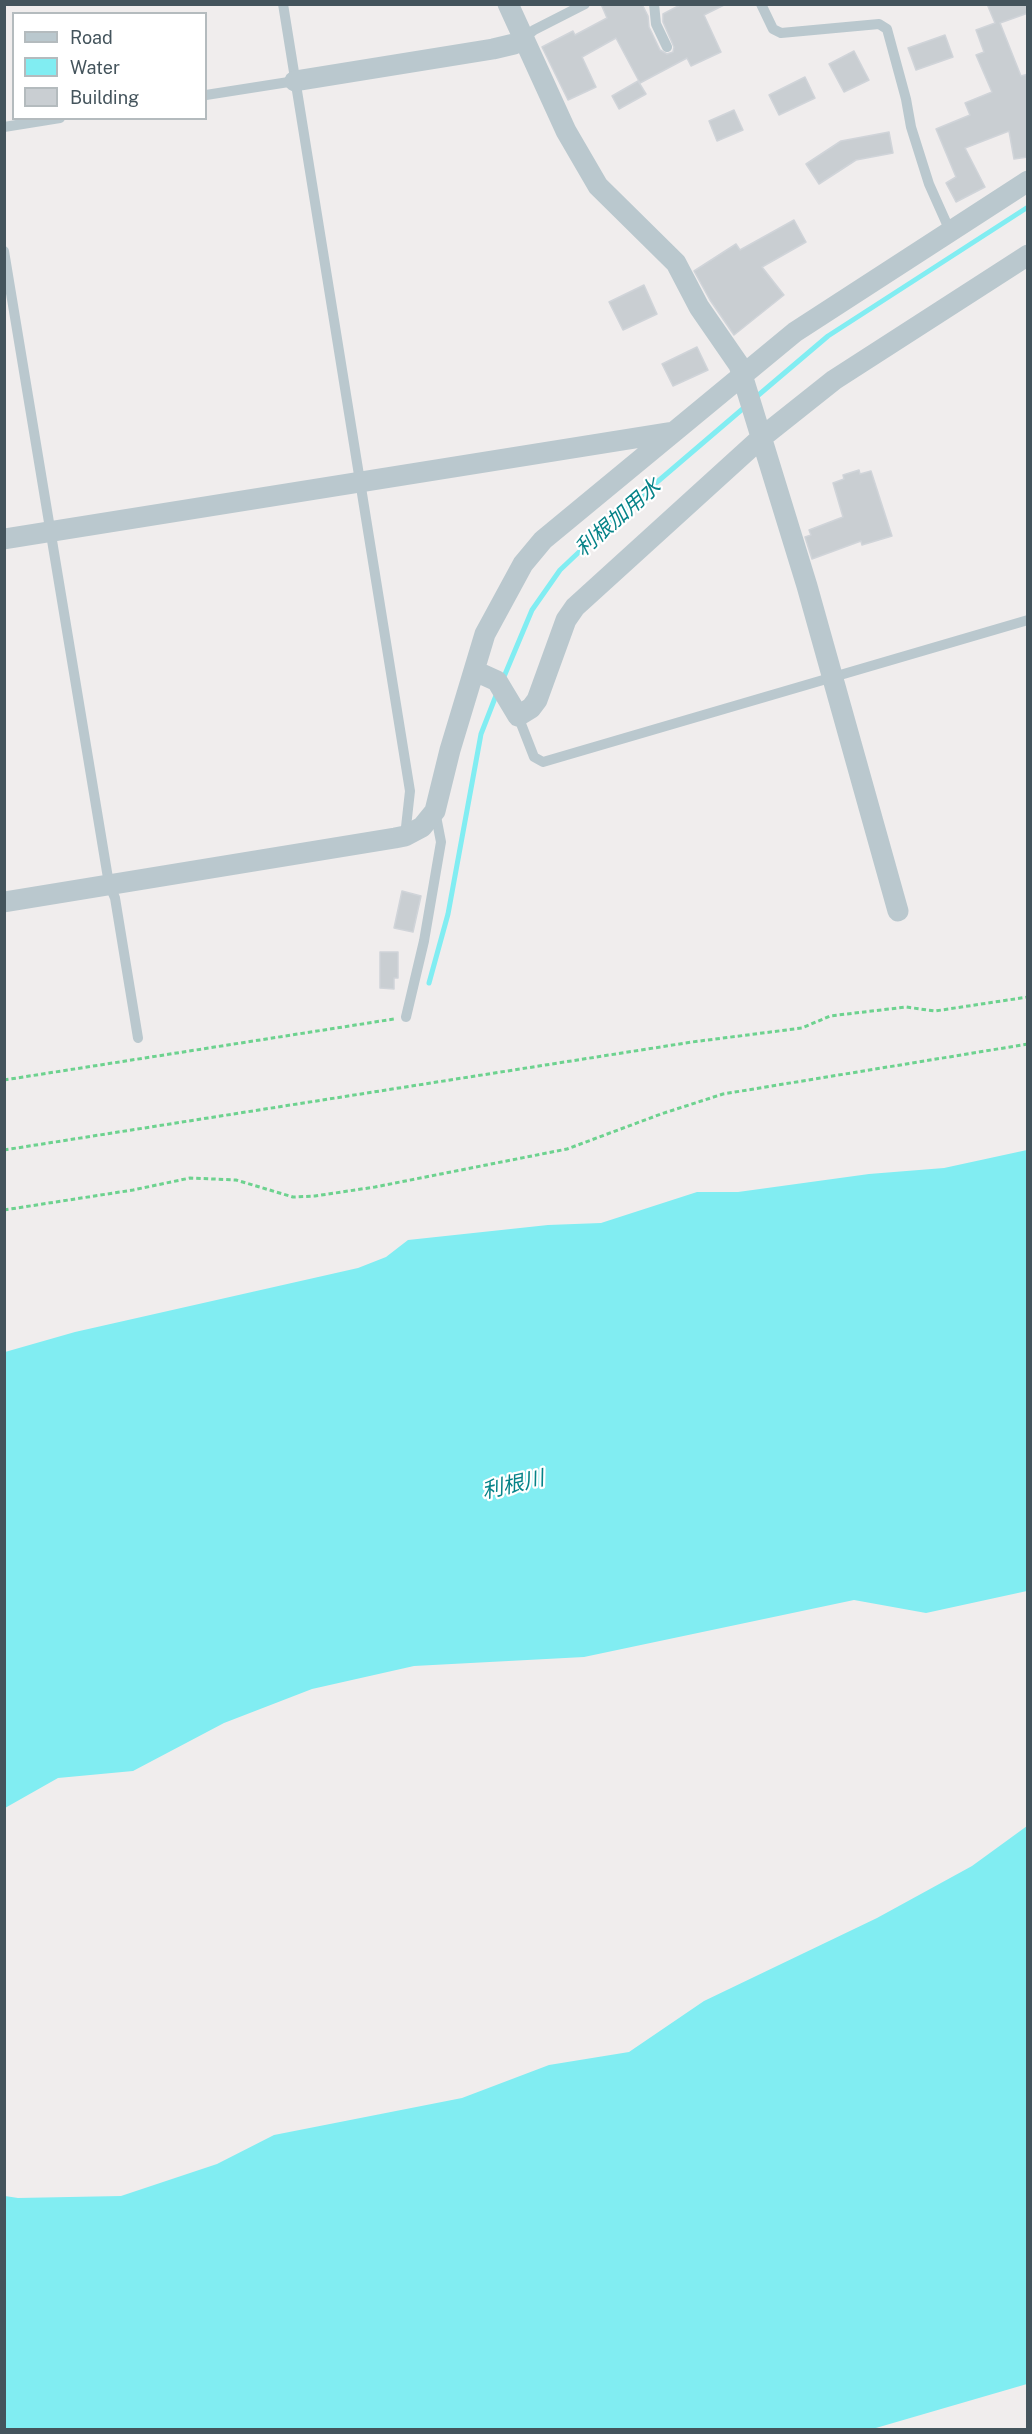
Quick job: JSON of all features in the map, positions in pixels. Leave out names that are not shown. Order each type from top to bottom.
[{"type":"street","points":[[508,4],[566,131],[598,186],[676,263],[699,307],[739,365],[807,586],[898,911]]},
{"type":"street","points":[[295,81],[493,49],[514,44],[524,38]]},
{"type":"street","points":[[4,902],[405,836],[422,827],[435,811],[450,750],[485,634],[523,564],[543,540],[795,332],[1028,181]]},
{"type":"street","points":[[475,671],[497,681],[518,716],[531,708],[537,700],[566,620],[575,607],[761,438],[834,380],[1028,255]]},
{"type":"street","points":[[4,539],[674,432]]},
{"type":"lane","points":[[283,4],[410,791],[405,836]]},
{"type":"lane","points":[[524,38],[534,30],[585,4]]},
{"type":"lane","points":[[654,4],[656,24],[667,47]]},
{"type":"lane","points":[[761,4],[773,29],[781,33],[879,24],[887,29],[906,99],[911,127],[929,184],[950,231]]},
{"type":"lane","points":[[207,95],[295,81]]},
{"type":"lane","points":[[4,127],[48,120]]},
{"type":"lane","points":[[4,251],[109,884],[115,898],[138,1038]]},
{"type":"lane","points":[[518,716],[534,757],[543,762],[1028,620]]},
{"type":"lane","points":[[406,1017],[424,941],[441,842],[435,811]]},
{"type":"path","points":[[4,1150],[692,1042],[802,1028],[830,1016],[906,1007],[935,1011],[1028,997]]},
{"type":"path","points":[[4,1080],[406,1017]]},
{"type":"path","points":[[4,1210],[133,1190],[190,1178],[236,1180],[293,1197],[375,1187],[567,1149],[723,1094],[1028,1044]]},
{"type":"water","name":"利根川","points":[[1027,1150],[1027,1591],[926,1613],[854,1600],[584,1657],[414,1666],[312,1689],[224,1723],[133,1771],[58,1778],[5,1808],[5,1352],[75,1332],[358,1268],[386,1257],[408,1240],[548,1225],[601,1223],[697,1192],[738,1192],[869,1174],[944,1168]]},
{"type":"water","points":[[1027,1826],[1027,2384],[869,2430],[5,2429],[5,2196],[18,2198],[121,2196],[217,2164],[274,2135],[462,2098],[549,2065],[629,2052],[704,2001],[877,1918],[972,1866]]},
{"type":"building","points":[[601,4],[642,4],[648,16],[649,27],[660,50],[667,54],[673,52],[674,47],[663,22],[663,14],[682,4],[726,4],[704,15],[721,52],[691,66],[687,58],[640,83],[616,38],[582,57],[596,87],[568,100],[542,47],[573,31],[575,35],[607,18]]},
{"type":"building","points":[[987,4],[1028,4],[1028,13],[1000,23],[1021,76],[1028,74],[1028,157],[1014,159],[1009,131],[965,148],[985,187],[956,202],[946,183],[956,177],[936,129],[970,115],[965,103],[992,92],[976,55],[984,52],[976,30],[995,23]]},
{"type":"building","points":[[945,35],[953,57],[916,70],[908,48]]},
{"type":"building","points":[[854,51],[869,80],[844,92],[829,64]]},
{"type":"building","points":[[805,77],[815,98],[779,115],[769,95]]},
{"type":"building","points":[[638,81],[646,94],[619,109],[612,96]]},
{"type":"building","points":[[734,110],[743,130],[717,141],[709,121]]},
{"type":"building","points":[[889,132],[893,153],[856,160],[819,184],[806,164],[841,141]]},
{"type":"building","points":[[794,220],[806,242],[762,267],[784,295],[734,335],[710,300],[694,271],[736,244],[740,250]]},
{"type":"building","points":[[644,285],[657,314],[623,330],[609,302]]},
{"type":"building","points":[[697,347],[708,370],[673,386],[662,364]]},
{"type":"building","points":[[859,470],[860,474],[871,471],[892,536],[862,545],[861,541],[812,559],[805,537],[811,535],[809,530],[843,517],[833,483],[844,479],[843,475]]},
{"type":"building","points":[[402,891],[421,896],[413,932],[394,928]]},
{"type":"building","points":[[380,952],[398,952],[398,978],[394,978],[394,989],[380,988]]},
{"type":"waterway","name":"利根加用水","points":[[755,398],[828,336],[1028,207]]},
{"type":"waterway","name":"利根加用水","points":[[503,679],[532,610],[560,570],[615,518],[746,406]]},
{"type":"waterway","name":"利根加用水","points":[[429,983],[448,914],[481,734],[497,693]]}]
